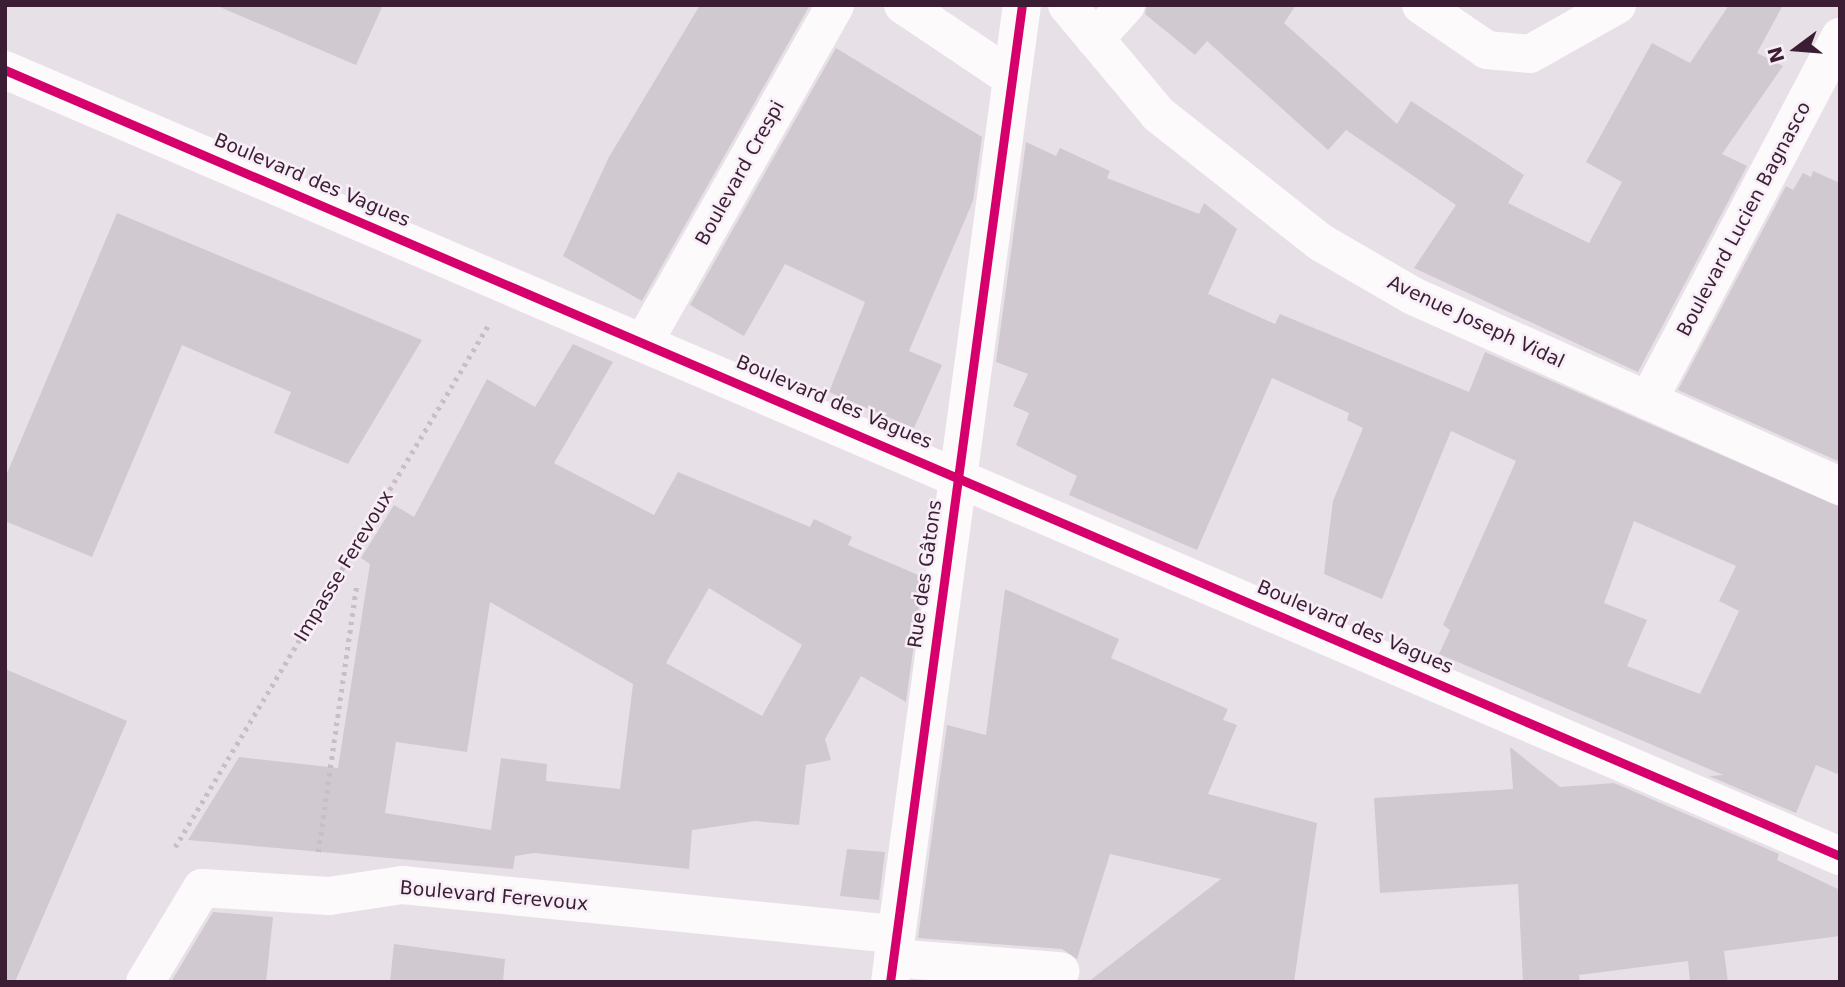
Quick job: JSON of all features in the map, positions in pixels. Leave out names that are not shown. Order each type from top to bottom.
[{"type":"street","name":"Boulevard Crespi","points":[[645,340],[835,5]]},
{"type":"street","points":[[903,5],[1012,78]]},
{"type":"street","name":"Rue des Gâtons","points":[[893,958],[1022,5]]},
{"type":"street","name":"Avenue Joseph Vidal","points":[[1067,5],[1158,114],[1320,242],[1413,296],[1840,486]]},
{"type":"street","points":[[1095,39],[1126,5]]},
{"type":"street","points":[[1421,5],[1487,50],[1530,54],[1617,5]]},
{"type":"street","name":"Boulevard Lucien Bagnasco","points":[[1648,401],[1840,37]]},
{"type":"street","name":"Boulevard des Vagues","points":[[5,70],[957,473],[1840,856]]},
{"type":"street","name":"Boulevard Ferevoux","points":[[145,982],[202,888],[329,896],[402,885],[893,958]]},
{"type":"street","points":[[893,958],[1060,971]]},
{"type":"building","points":[[215,5],[383,5],[356,65]]},
{"type":"building","points":[[700,5],[810,5],[642,301],[563,256],[609,157]]},
{"type":"building","points":[[1147,5],[1296,5],[1284,23],[1397,124],[1411,101],[1524,175],[1508,203],[1589,243],[1622,182],[1586,162],[1652,43],[1690,63],[1729,5],[1783,5],[1757,53],[1783,66],[1722,154],[1747,166],[1638,372],[1414,268],[1456,205],[1346,130],[1328,150],[1207,41],[1195,55],[1145,14]]},
{"type":"building","points":[[836,48],[982,137],[973,201],[909,351],[942,365],[914,428],[829,392],[865,302],[785,264],[744,336],[690,305]]},
{"type":"building","points":[[1026,142],[1056,156],[1060,148],[1110,171],[1107,178],[1199,214],[1204,203],[1237,229],[1208,294],[1275,324],[1280,314],[1469,392],[1485,352],[1840,507],[1840,775],[1816,765],[1796,813],[1709,776],[1723,775],[1439,654],[1450,630],[1443,625],[1516,461],[1451,431],[1382,599],[1324,574],[1333,501],[1363,428],[1347,420],[1349,413],[1272,378],[1197,550],[1069,495],[1077,476],[1016,445],[1029,413],[1013,406],[1028,374],[996,362]],"holes":[[[1634,521],[1736,566],[1719,601],[1739,611],[1700,694],[1627,666],[1647,620],[1604,603]]]},
{"type":"building","points":[[1813,171],[1840,183],[1840,462],[1678,390],[1786,186],[1793,190],[1803,173],[1811,177]]},
{"type":"building","points":[[117,213],[422,340],[348,464],[274,433],[291,392],[182,345],[92,557],[5,521],[5,478]]},
{"type":"building","points":[[573,344],[613,362],[554,463],[654,515],[678,472],[810,527],[814,519],[852,537],[848,545],[923,577],[906,702],[861,676],[825,739],[831,760],[806,765],[799,825],[755,821],[692,830],[689,869],[534,853],[515,856],[513,869],[188,840],[239,757],[338,768],[370,564],[361,558],[394,505],[414,517],[487,379],[535,407]],"holes":[[[709,588],[802,645],[762,716],[666,663]],[[490,602],[633,684],[620,789],[546,781],[547,764],[501,758],[491,830],[385,813],[396,742],[467,752]]]},
{"type":"building","points":[[1005,589],[1119,639],[1111,658],[1228,709],[1223,720],[1237,725],[1208,794],[1317,823],[1294,982],[1088,982],[1221,879],[1110,854],[1077,959],[1062,949],[918,938],[947,725],[986,735]]},
{"type":"building","points":[[5,669],[127,721],[15,982],[5,982]]},
{"type":"building","points":[[1510,747],[1560,787],[1614,783],[1779,854],[1777,860],[1840,890],[1840,936],[1724,951],[1728,982],[1690,982],[1688,961],[1579,975],[1580,982],[1523,982],[1518,884],[1380,893],[1374,798],[1513,789]]},
{"type":"building","points":[[847,849],[885,852],[879,900],[840,896]]},
{"type":"building","points":[[213,912],[273,917],[266,982],[171,982]]},
{"type":"building","points":[[394,944],[505,959],[503,982],[390,982]]},
{"type":"cycle path","points":[[890,982],[1022,5]]},
{"type":"cycle path","points":[[5,70],[1840,856]]}]
